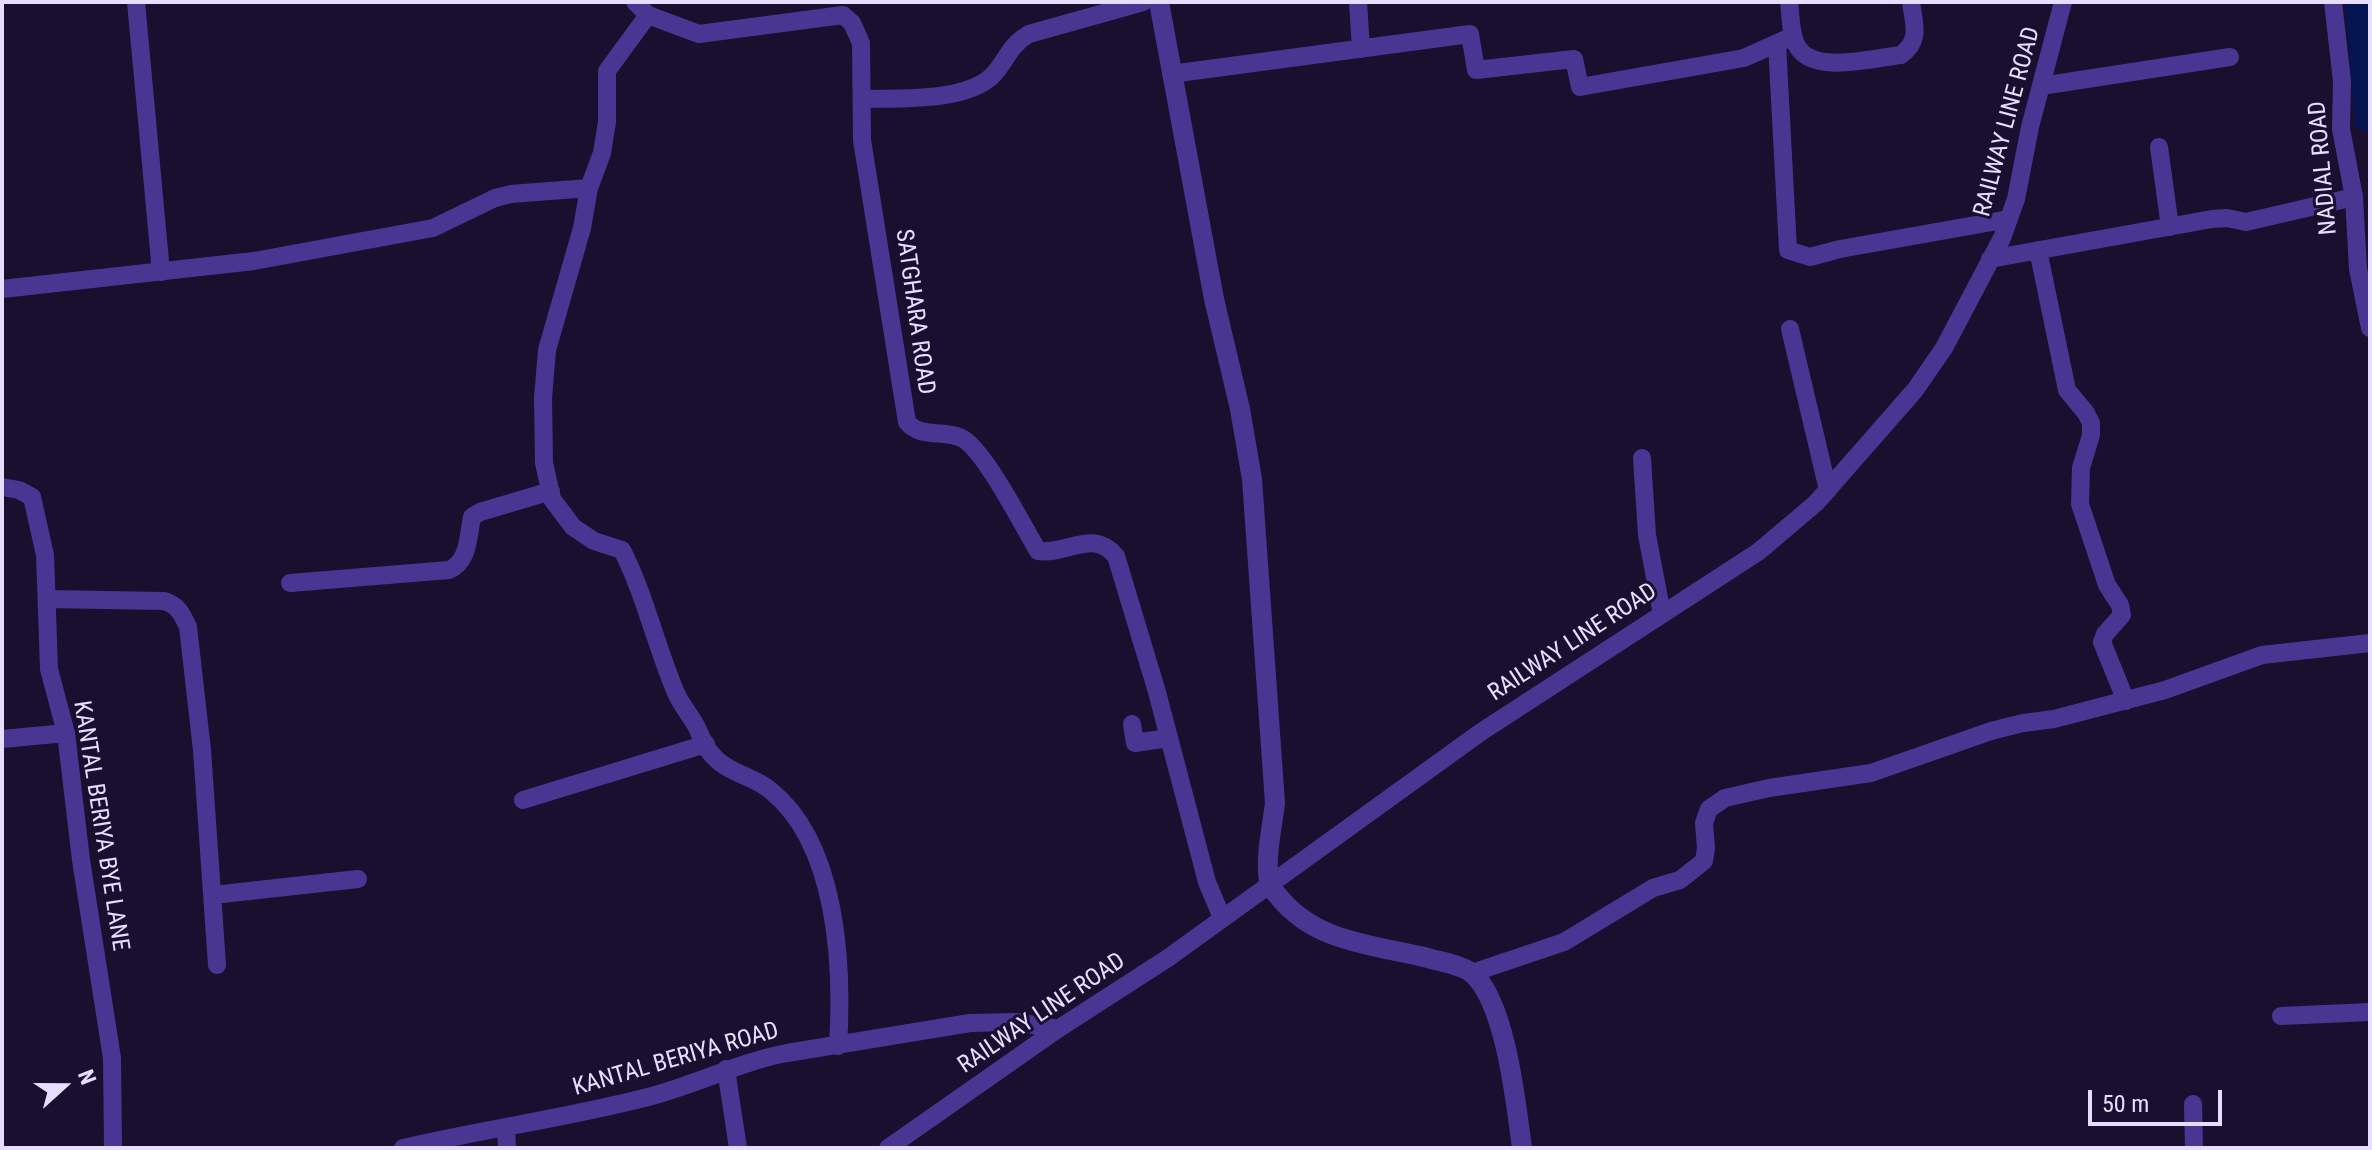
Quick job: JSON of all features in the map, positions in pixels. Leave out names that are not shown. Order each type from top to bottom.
[{"type":"street","points":[[136,2],[161,272]]},
{"type":"street","points":[[863,99],[949,95],[991,76],[1019,40],[1029,34],[1143,2]]},
{"type":"street","points":[[1159,2],[1252,479],[1275,803],[1269,885],[1285,906],[1333,936],[1369,947],[1443,962],[1472,973],[1487,994],[1502,1027],[1522,1148]]},
{"type":"street","points":[[1358,2],[1361,49]]},
{"type":"street","points":[[1789,2],[1785,40],[1788,250],[1810,257],[2009,219]]},
{"type":"street","points":[[1785,40],[1813,61],[1826,64],[1901,55],[1915,38],[1911,2]]},
{"type":"street","name":"RAILWAY LINE ROAD","points":[[888,1148],[1058,1029],[1168,958],[1481,732],[1758,552],[1791,526],[1828,490],[1922,379],[1944,348],[1990,259],[2016,199],[2030,127],[2063,2]]},
{"type":"street","name":"NADIAL ROAD","points":[[2333,2],[2342,81],[2341,129],[2354,197],[2358,269],[2370,328]]},
{"type":"street","points":[[641,8],[607,71],[607,122],[602,153],[589,188],[582,228],[547,350],[543,398],[544,463],[552,499],[573,527],[594,541],[622,550],[633,572],[677,695],[709,751],[732,772],[770,789],[797,820],[818,860],[836,930],[841,995],[838,1046]]},
{"type":"street","name":"SATGHARA ROAD","points":[[641,8],[699,34],[843,15],[852,23],[861,43],[862,140],[907,422],[919,431],[953,433],[967,441],[1006,496],[1038,551],[1050,553],[1097,542],[1106,545],[1116,556],[1207,882],[1222,918]]},
{"type":"street","points":[[1171,74],[1470,34],[1476,70],[1574,59],[1580,87],[1744,58],[1785,40]]},
{"type":"street","points":[[2041,86],[2230,57]]},
{"type":"street","points":[[2159,147],[2170,227]]},
{"type":"street","points":[[2,289],[254,261],[411,233],[453,220],[503,196],[589,188]]},
{"type":"street","points":[[1990,259],[2227,218],[2246,222],[2354,197]]},
{"type":"street","points":[[2038,250],[2067,390],[2091,423],[2091,435],[2081,468],[2080,504],[2107,585],[2120,605],[2122,615],[2102,642],[2126,701]]},
{"type":"street","points":[[1790,329],[1828,490]]},
{"type":"street","points":[[1642,458],[1647,535],[1662,614]]},
{"type":"street","name":"KANTAL BERIYA BYE LANE","points":[[2,487],[19,490],[32,497],[45,555],[49,669],[66,733],[81,860],[112,1058],[113,1148]]},
{"type":"street","points":[[290,583],[449,570],[463,560],[472,517],[551,491]]},
{"type":"street","points":[[47,599],[164,601],[181,612],[188,627],[202,750],[217,965]]},
{"type":"street","points":[[1472,973],[1564,942],[1653,888],[1680,880],[1704,861],[1704,823],[1709,809],[1725,798],[1784,785],[1871,773],[1991,731],[2126,701],[2262,655],[2370,643]]},
{"type":"street","points":[[1132,724],[1135,743],[1168,738]]},
{"type":"street","points":[[2,739],[66,733]]},
{"type":"street","points":[[523,800],[706,744]]},
{"type":"street","points":[[213,895],[358,879]]},
{"type":"street","points":[[2281,1016],[2370,1012]]},
{"type":"street","name":"KANTAL BERIYA ROAD","points":[[403,1148],[557,1119],[659,1094],[757,1059],[939,1026],[1016,1022],[1058,1029]]},
{"type":"street","points":[[726,1069],[738,1148]]},
{"type":"street","points":[[2193,1104],[2194,1148]]},
{"type":"street","points":[[506,1128],[507,1148]]},
{"type":"shaded area","points":[[2345,2],[2370,2],[2370,134],[2355,127]]}]
